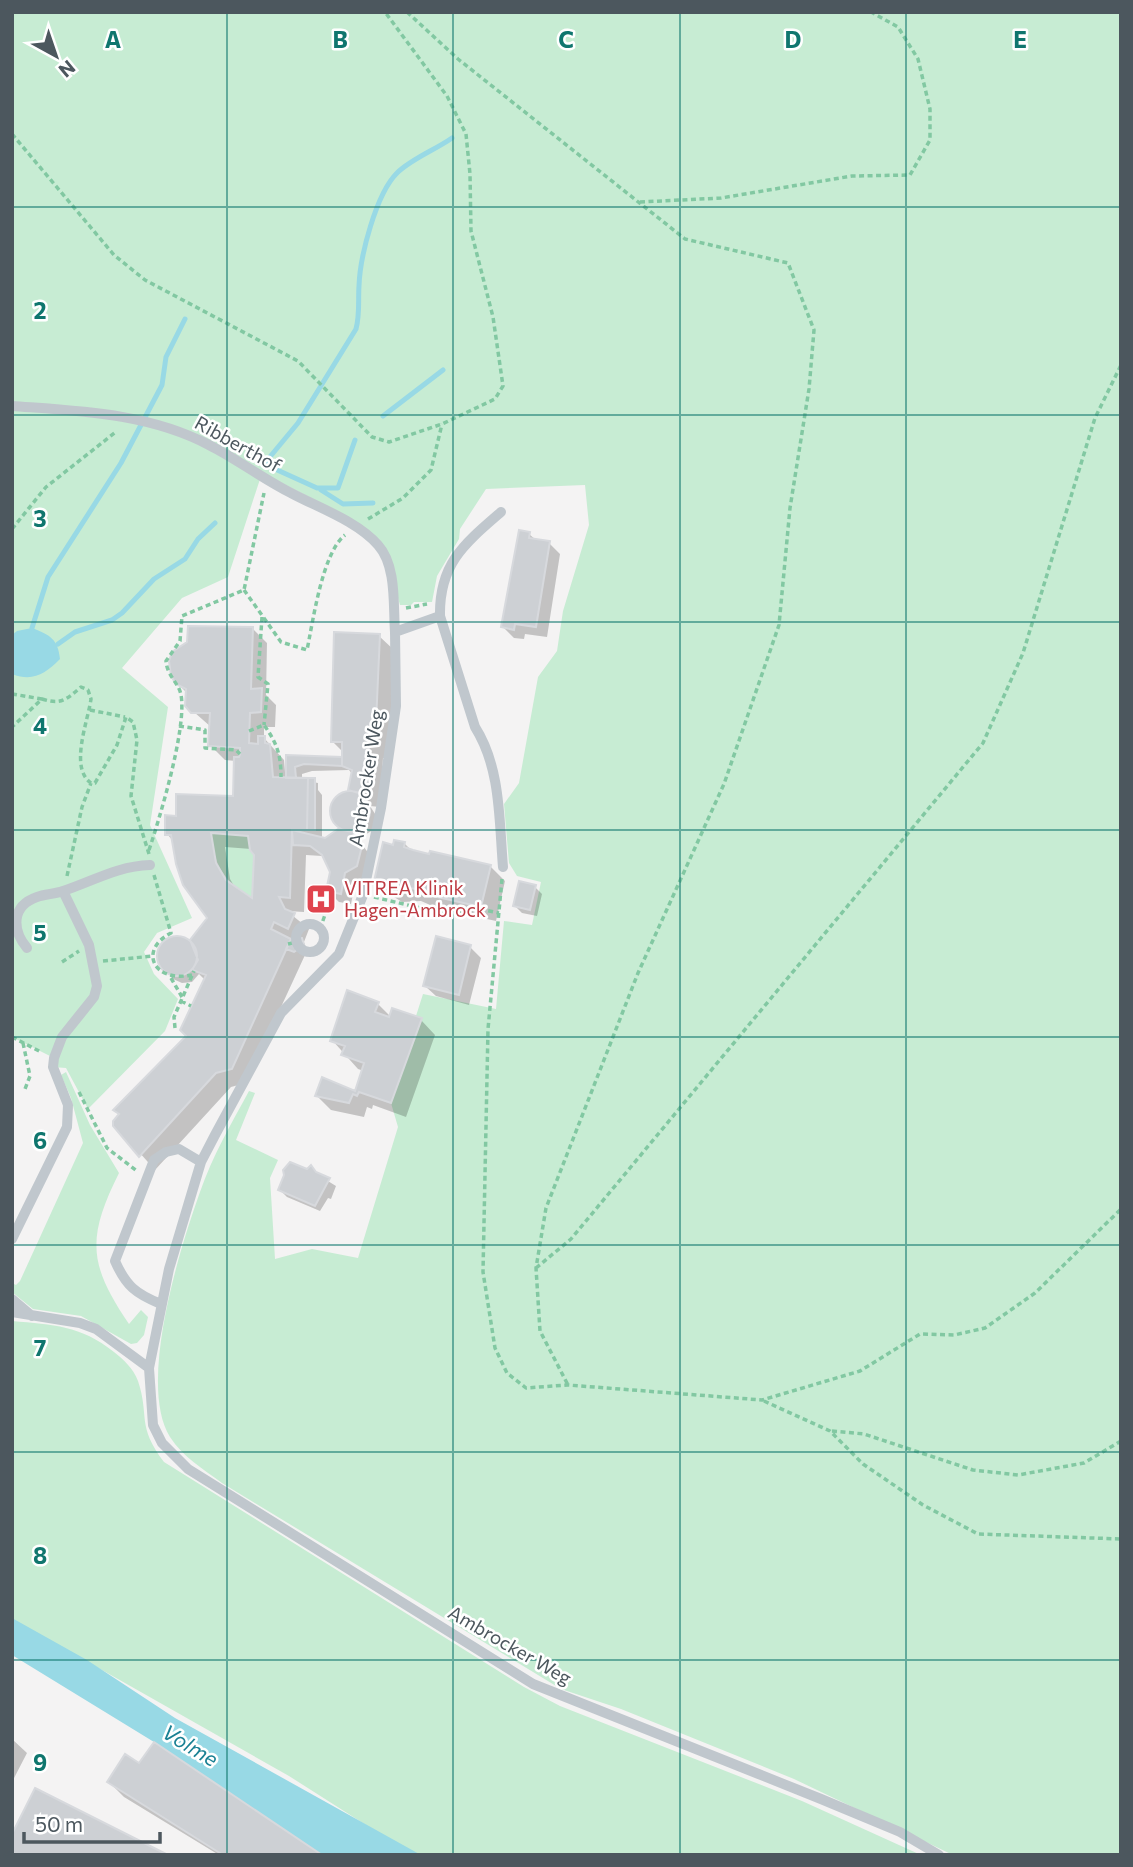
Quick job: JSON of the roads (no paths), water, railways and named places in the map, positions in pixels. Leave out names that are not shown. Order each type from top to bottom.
[{"type":"lane","name":"Ribberthof","points":[[12,406],[133,418],[209,444],[267,481],[355,527],[379,545],[391,575],[395,632]]},
{"type":"lane","points":[[501,512],[466,542],[446,573],[439,592],[440,616],[475,727],[485,743],[496,786],[503,867]]},
{"type":"lane","points":[[395,632],[440,616]]},
{"type":"lane","name":"Ambrocker Weg","points":[[395,632],[396,706],[381,808],[363,895],[339,954],[281,1013],[201,1162],[161,1304],[149,1368],[153,1426],[170,1453],[188,1469],[533,1684],[900,1832],[939,1855]]},
{"type":"lane","points":[[27,948],[16,932],[16,915],[30,900],[63,891],[131,865],[150,865]]},
{"type":"lane","points":[[12,1239],[66,1127],[68,1105],[54,1067],[54,1058],[62,1037],[94,997],[97,986],[95,961],[63,891]]},
{"type":"lane","points":[[303,926],[320,929],[324,941],[317,950],[305,951],[293,943],[303,926]]},
{"type":"lane","points":[[317,950],[328,966]]},
{"type":"lane","points":[[161,1304],[135,1294],[122,1278],[115,1261],[153,1160],[166,1152],[179,1149],[201,1162]]},
{"type":"lane","points":[[12,1299],[32,1316]]},
{"type":"lane","points":[[12,1312],[80,1323],[96,1329],[149,1368]]},
{"type":"water","points":[[32,628],[52,639],[60,659],[49,669],[32,677],[12,674],[12,635],[17,631]]},
{"type":"water","name":"Volme","points":[[12,1618],[87,1660],[175,1718],[421,1855],[322,1855],[154,1742],[12,1655]]},
{"type":"waterway","points":[[355,440],[338,488],[317,488],[264,464],[298,423],[356,329],[360,273],[366,243],[382,195],[397,173],[409,163],[452,138]]},
{"type":"waterway","points":[[32,628],[48,577],[121,463],[162,385],[166,357],[185,319]]},
{"type":"waterway","points":[[383,416],[443,370]]},
{"type":"waterway","points":[[321,490],[343,504],[373,503]]},
{"type":"waterway","points":[[58,644],[75,632],[112,620],[122,613],[154,579],[185,559],[198,539],[215,523]]},
{"type":"place","name":"VITREA Klinik Hagen-Ambrock","points":[[321,899]]}]
